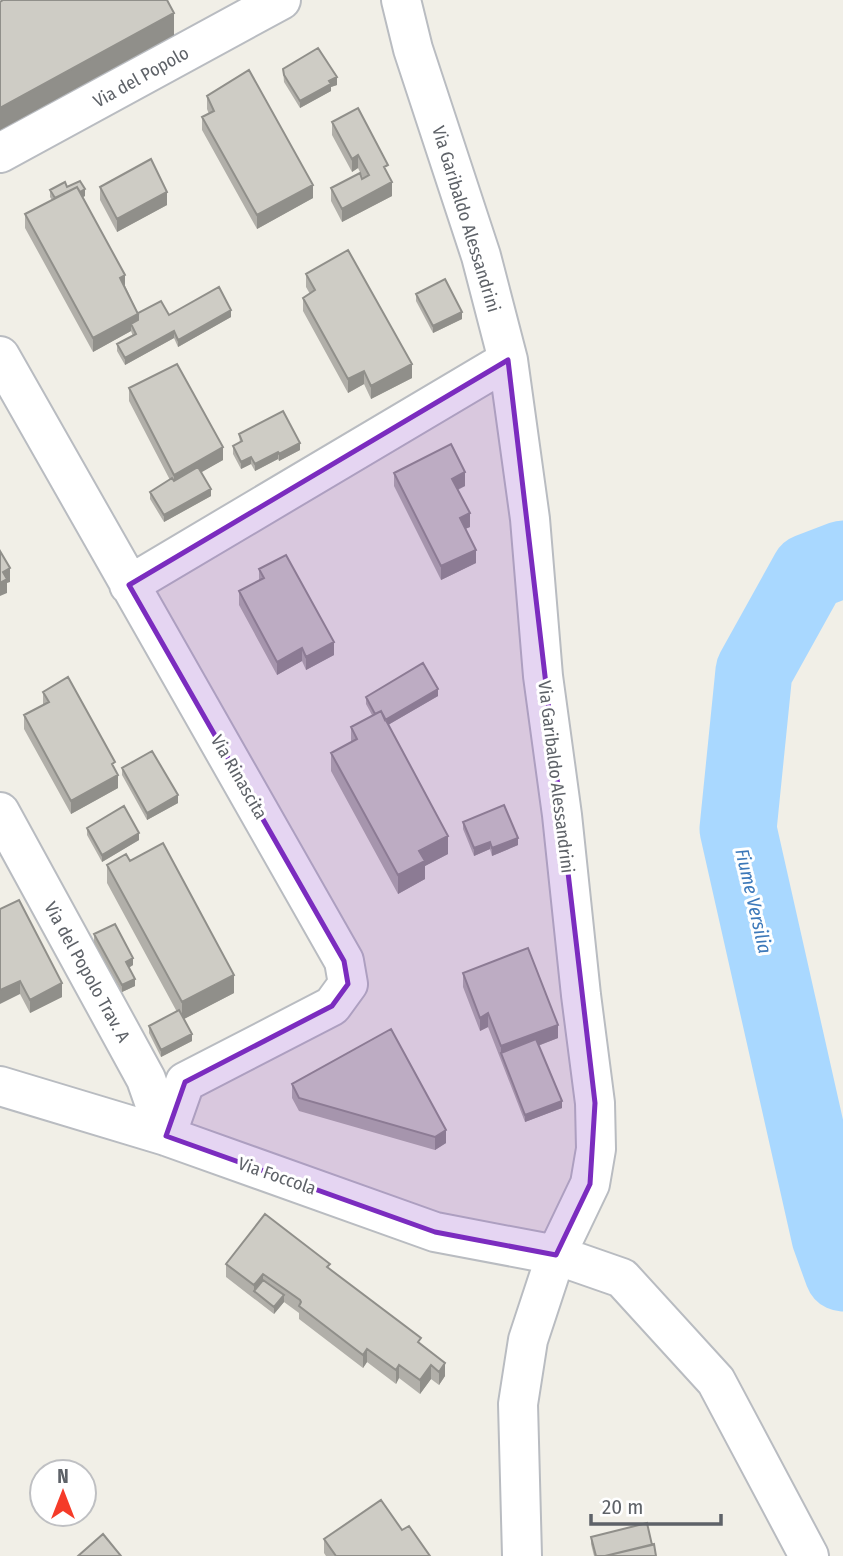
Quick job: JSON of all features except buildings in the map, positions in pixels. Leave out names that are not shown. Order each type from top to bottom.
[{"type":"street","name":"Via del Popolo","points":[[0,153],[281,0]]},
{"type":"street","name":"Via Garibaldo Alessandrini","points":[[401,0],[413,49],[481,257],[508,360],[530,519],[544,676],[595,1103],[596,1149],[590,1184],[556,1255],[528,1340],[518,1404],[522,1556]]},
{"type":"street","name":"Via Rinascita","points":[[0,355],[344,961],[348,984],[332,1006],[186,1082],[166,1136]]},
{"type":"street","points":[[129,585],[508,360]]},
{"type":"street","name":"Via del Popolo Trav. A","points":[[0,812],[146,1079],[166,1136]]},
{"type":"street","name":"Via Foccola","points":[[0,1086],[166,1136],[435,1232],[556,1255],[622,1278],[716,1381],[809,1556]]},
{"type":"highlighted area","points":[[508,360],[595,1103],[590,1184],[556,1255],[435,1232],[166,1136],[185,1082],[332,1006],[348,984],[344,961],[129,585]]},
{"type":"waterway","name":"Fiume Versilia","points":[[843,559],[809,572],[754,671],[738,829],[830,1237],[843,1273]]}]
